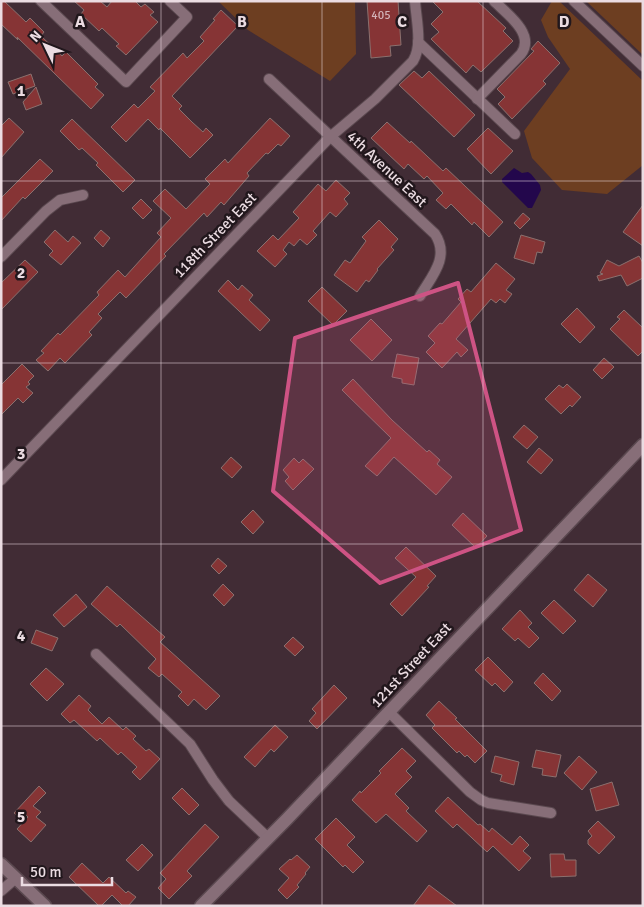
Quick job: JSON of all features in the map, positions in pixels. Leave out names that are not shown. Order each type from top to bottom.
[{"type":"street","points":[[41,1],[126,82],[187,17],[170,1]]},
{"type":"street","name":"118th Street East","points":[[1,480],[330,137],[375,99],[413,61],[416,56],[418,42],[415,1]]},
{"type":"street","points":[[477,99],[524,49],[525,39],[523,33],[494,1]]},
{"type":"street","points":[[574,1],[643,66]]},
{"type":"street","points":[[418,42],[515,134]]},
{"type":"street","name":"4th Avenue East","points":[[269,79],[435,234],[440,242],[441,258],[436,271],[420,296]]},
{"type":"street","points":[[1,256],[60,200],[83,195]]},
{"type":"street","name":"121st Street East","points":[[201,906],[643,445]]},
{"type":"street","points":[[96,654],[190,744],[213,780],[268,838]]},
{"type":"street","points":[[389,712],[470,792],[481,800],[488,803],[551,813]]},
{"type":"street","points":[[1,864],[45,906]]},
{"type":"street","points":[[1,892],[16,878]]},
{"type":"highlighted area","points":[[458,283],[521,530],[380,583],[273,491],[295,338]]},
{"type":"shaded area","points":[[218,1],[355,1],[356,54],[330,81],[248,30]]},
{"type":"shaded area","points":[[552,1],[559,1],[643,81],[643,165],[607,194],[562,190],[532,158],[524,131],[570,69],[548,37],[541,20]]},
{"type":"shaded area","points":[[586,1],[643,1],[643,55]]},
{"type":"shaded area","points":[[514,168],[522,173],[528,172],[540,185],[541,190],[532,208],[528,208],[502,182],[502,179]]},
{"type":"building","points":[[1,1],[4,1],[26,22],[30,18],[44,32],[41,36],[62,56],[66,52],[98,84],[95,87],[104,95],[91,109],[17,37],[18,40],[1,24]]},
{"type":"building","points":[[74,1],[100,1],[107,7],[112,1],[135,1],[141,7],[145,4],[154,12],[150,15],[158,22],[126,55],[116,46],[119,44],[102,28],[99,31],[81,14],[84,10]]},
{"type":"building","points":[[367,1],[398,1],[401,45],[390,46],[391,56],[371,58]]},
{"type":"building","points":[[432,1],[477,1],[506,28],[503,31],[513,41],[481,72],[473,65],[466,73],[431,39],[439,32],[431,24],[443,12]]},
{"type":"building","points":[[221,10],[238,26],[172,96],[182,106],[179,109],[192,122],[203,132],[206,128],[213,135],[190,158],[160,128],[159,130],[148,119],[126,142],[111,127],[134,104],[138,108],[155,91],[150,87],[183,53],[187,58],[204,41],[200,37]]},
{"type":"building","points":[[538,41],[560,63],[543,81],[546,84],[512,119],[498,104],[505,97],[497,89],[534,51],[531,49]]},
{"type":"building","points":[[414,71],[422,78],[429,71],[475,115],[454,137],[399,85]]},
{"type":"building","points":[[31,74],[35,86],[13,94],[8,82]]},
{"type":"building","points":[[36,87],[42,104],[26,110],[23,102]]},
{"type":"building","points":[[9,118],[24,132],[1,158],[1,126]]},
{"type":"building","points":[[270,118],[290,136],[281,146],[278,144],[268,154],[266,153],[247,173],[249,176],[224,205],[221,202],[207,217],[204,213],[164,254],[166,256],[126,298],[120,292],[98,314],[102,318],[89,332],[92,335],[65,363],[60,358],[48,371],[36,360],[44,353],[41,351],[58,333],[60,335],[99,295],[97,292],[118,270],[125,277],[161,237],[157,233],[171,218],[153,201],[165,189],[186,209],[210,184],[205,179],[225,159],[228,163]]},
{"type":"building","points":[[72,119],[135,180],[123,192],[96,165],[98,163],[82,148],[79,150],[60,131]]},
{"type":"building","points":[[387,122],[410,143],[411,141],[443,171],[446,168],[503,222],[489,237],[474,222],[472,225],[451,204],[446,209],[436,200],[443,193],[427,176],[424,179],[408,164],[404,169],[371,138]]},
{"type":"building","points":[[488,128],[513,151],[491,174],[467,149]]},
{"type":"building","points":[[40,159],[53,171],[25,199],[23,197],[1,221],[1,198]]},
{"type":"building","points":[[336,180],[350,193],[344,199],[348,204],[336,217],[330,212],[313,231],[317,235],[307,245],[300,239],[294,246],[289,242],[283,250],[287,254],[275,267],[257,251],[273,235],[278,240],[299,218],[293,212],[318,184],[326,191]]},
{"type":"building","points":[[141,199],[152,210],[143,219],[132,208]]},
{"type":"building","points":[[643,205],[643,246],[623,232]]},
{"type":"building","points":[[523,213],[530,219],[520,229],[514,223]]},
{"type":"building","points":[[379,220],[398,239],[391,247],[394,250],[377,269],[369,282],[366,280],[357,292],[334,275],[345,260],[350,263],[366,241],[362,237]]},
{"type":"building","points":[[55,230],[68,242],[73,236],[81,243],[61,265],[49,255],[53,251],[44,242]]},
{"type":"building","points":[[101,230],[110,238],[103,247],[94,238]]},
{"type":"building","points":[[521,235],[545,242],[542,253],[537,252],[534,264],[514,258]]},
{"type":"building","points":[[639,256],[643,263],[643,278],[627,286],[621,275],[599,281],[597,276],[603,274],[600,273],[607,260],[619,266]]},
{"type":"building","points":[[25,260],[38,272],[1,310],[1,283]]},
{"type":"building","points":[[496,263],[515,279],[506,290],[512,294],[505,303],[500,299],[496,303],[491,299],[456,339],[468,350],[461,357],[457,352],[442,368],[426,352],[435,343],[428,336],[440,323],[442,324],[461,302],[458,299],[467,289],[471,292]]},
{"type":"building","points":[[228,280],[238,290],[242,285],[253,295],[249,300],[270,320],[260,331],[218,291]]},
{"type":"building","points":[[322,287],[347,311],[333,325],[308,301]]},
{"type":"building","points":[[577,308],[595,327],[580,343],[561,324]]},
{"type":"building","points":[[624,310],[643,328],[643,351],[638,356],[610,329],[620,319],[617,317]]},
{"type":"building","points":[[371,319],[392,340],[372,361],[350,340]]},
{"type":"building","points":[[397,354],[419,358],[414,385],[402,383],[402,379],[392,377]]},
{"type":"building","points":[[604,358],[614,367],[602,379],[593,370]]},
{"type":"building","points":[[22,364],[34,376],[26,387],[33,393],[23,403],[18,398],[1,415],[1,385]]},
{"type":"building","points":[[353,379],[392,420],[427,452],[429,450],[440,460],[437,464],[452,477],[436,495],[394,457],[377,476],[365,466],[391,438],[342,390]]},
{"type":"building","points":[[567,384],[581,397],[572,407],[570,405],[561,414],[545,399],[559,385],[563,388]]},
{"type":"building","points":[[524,425],[538,437],[527,449],[513,437]]},
{"type":"building","points":[[539,448],[553,460],[541,474],[527,462]]},
{"type":"building","points":[[231,457],[242,467],[232,478],[221,468]]},
{"type":"building","points":[[294,458],[299,463],[303,459],[314,469],[293,490],[285,481],[289,477],[283,470]]},
{"type":"building","points":[[253,510],[264,522],[253,534],[241,522]]},
{"type":"building","points":[[463,513],[487,536],[476,548],[452,525]]},
{"type":"building","points":[[406,547],[436,576],[427,586],[429,587],[402,616],[390,604],[416,577],[395,558]]},
{"type":"building","points":[[218,558],[227,566],[219,574],[211,566]]},
{"type":"building","points":[[588,574],[607,590],[593,607],[574,590]]},
{"type":"building","points":[[223,584],[234,595],[224,606],[213,595]]},
{"type":"building","points":[[107,586],[165,637],[160,642],[220,696],[206,710],[194,699],[188,706],[178,696],[182,692],[162,674],[159,677],[148,668],[156,659],[120,624],[117,627],[91,604]]},
{"type":"building","points":[[76,594],[87,607],[64,627],[53,615]]},
{"type":"building","points":[[554,600],[576,621],[563,634],[541,613]]},
{"type":"building","points":[[520,610],[532,623],[528,627],[539,638],[529,648],[518,638],[515,641],[502,629]]},
{"type":"building","points":[[36,630],[58,638],[52,651],[31,643]]},
{"type":"building","points":[[293,637],[304,647],[295,656],[284,646]]},
{"type":"building","points":[[488,657],[513,682],[504,692],[495,683],[492,686],[475,670]]},
{"type":"building","points":[[46,668],[64,684],[47,701],[30,684]]},
{"type":"building","points":[[543,673],[561,691],[552,701],[534,683]]},
{"type":"building","points":[[334,685],[347,698],[317,729],[309,721],[316,713],[312,709]]},
{"type":"building","points":[[79,695],[91,706],[88,710],[102,724],[109,717],[123,730],[126,727],[136,736],[133,739],[146,751],[149,749],[160,759],[140,780],[132,772],[137,767],[121,752],[118,755],[100,738],[97,741],[74,720],[70,723],[61,714]]},
{"type":"building","points":[[439,701],[487,751],[475,763],[467,755],[465,757],[459,751],[457,753],[432,728],[435,725],[426,715]]},
{"type":"building","points":[[275,725],[288,737],[274,752],[271,749],[255,767],[244,757]]},
{"type":"building","points":[[402,748],[416,761],[406,771],[412,777],[395,794],[409,808],[406,811],[427,831],[417,842],[386,814],[376,823],[352,800],[381,773],[379,771]]},
{"type":"building","points":[[536,750],[561,755],[556,777],[542,775],[543,769],[532,767]]},
{"type":"building","points":[[495,756],[519,762],[514,785],[500,781],[502,775],[491,772]]},
{"type":"building","points":[[579,756],[597,772],[582,790],[564,773]]},
{"type":"building","points":[[612,782],[619,805],[596,811],[590,789]]},
{"type":"building","points":[[39,786],[46,793],[33,806],[41,812],[36,817],[46,825],[31,842],[17,829],[28,817],[25,814],[21,819],[14,813]]},
{"type":"building","points":[[182,788],[199,805],[189,815],[172,798]]},
{"type":"building","points":[[448,797],[478,825],[480,824],[489,832],[492,828],[512,845],[520,836],[529,845],[523,851],[531,858],[519,871],[493,846],[487,852],[457,824],[453,828],[435,811]]},
{"type":"building","points":[[336,818],[355,837],[347,845],[364,862],[353,873],[345,865],[343,867],[315,839]]},
{"type":"building","points":[[598,821],[615,837],[599,854],[588,844],[588,840],[592,836],[588,831]]},
{"type":"building","points":[[205,824],[219,837],[187,871],[192,876],[169,899],[158,888],[166,879],[160,873]]},
{"type":"building","points":[[142,844],[153,855],[138,871],[126,860]]},
{"type":"building","points":[[550,854],[564,854],[565,860],[576,860],[576,876],[551,877]]},
{"type":"building","points":[[297,855],[310,867],[297,885],[299,887],[287,899],[278,890],[289,878],[279,869]]},
{"type":"building","points":[[82,863],[103,883],[109,877],[126,893],[128,891],[136,897],[128,906],[123,906],[112,895],[99,906],[69,877]]},
{"type":"building","points":[[429,885],[457,906],[413,906]]}]
